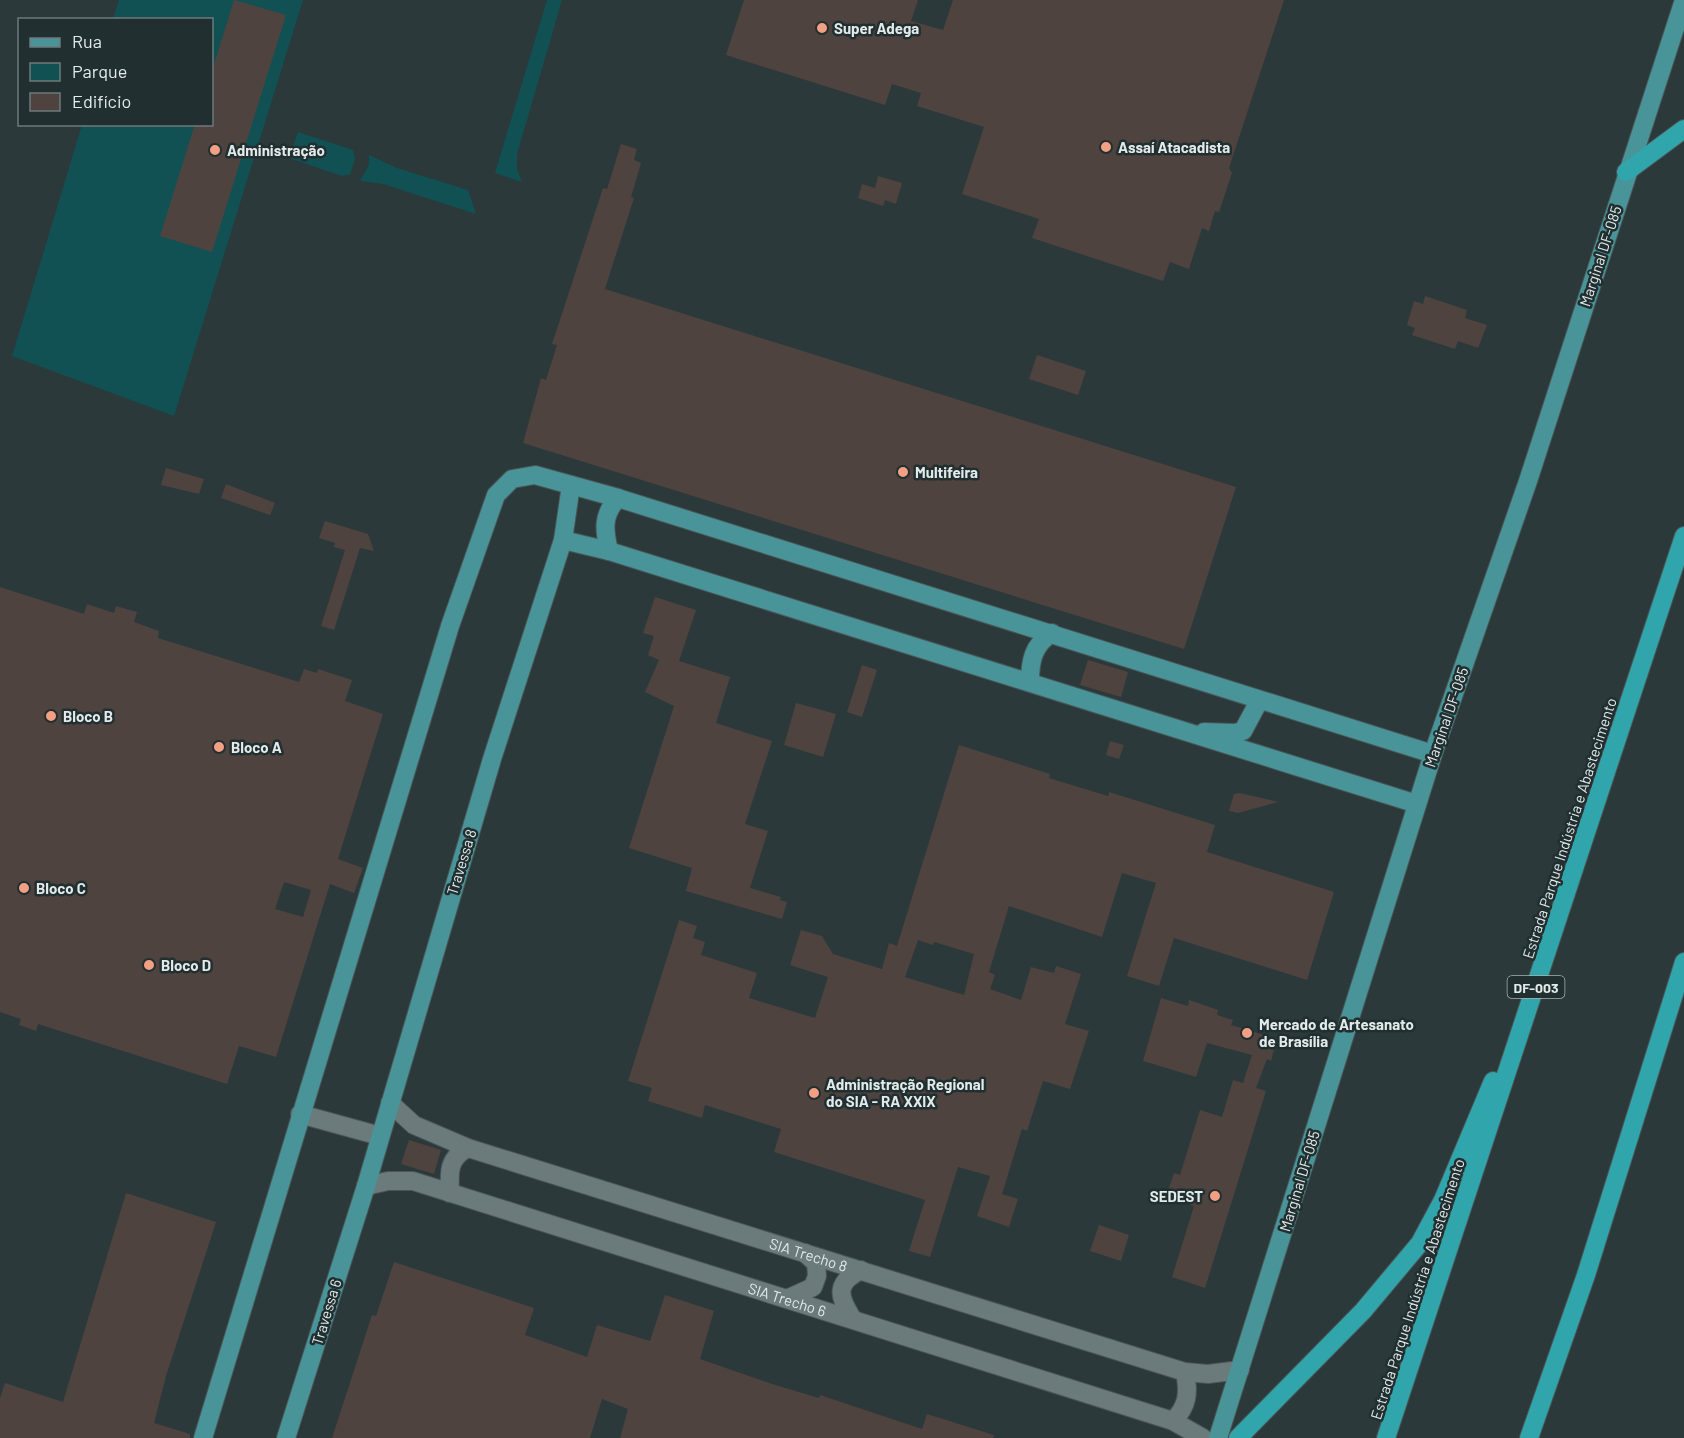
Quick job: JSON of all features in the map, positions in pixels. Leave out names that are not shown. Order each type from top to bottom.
[{"type":"highway","points":[[1626,172],[1684,129]]},
{"type":"highway","name":"Estrada Parque Indústria e Abastecimento","points":[[1386,1438],[1684,536]]},
{"type":"highway","points":[[1238,1438],[1363,1311],[1420,1243],[1443,1200],[1544,961]]},
{"type":"highway","points":[[1529,1438],[1586,1275],[1684,962]]},
{"type":"main road","name":"Marginal DF-085","points":[[1218,1438],[1432,754],[1528,481],[1626,172],[1684,0]]},
{"type":"main road","points":[[203,1438],[300,1114],[431,696],[450,626],[496,495],[512,479],[535,475],[618,498],[1432,754]]},
{"type":"main road","name":"Travessa 8","points":[[366,1186],[492,759],[563,540],[572,485]]},
{"type":"main road","points":[[609,551],[604,531],[605,520],[607,512],[618,498]]},
{"type":"main road","points":[[563,540],[609,551],[1417,804]]},
{"type":"main road","points":[[1030,682],[1030,666],[1035,647],[1052,633]]},
{"type":"main road","points":[[1178,731],[1235,733],[1243,731],[1259,701]]},
{"type":"main road","name":"Travessa 6","points":[[286,1438],[366,1186]]},
{"type":"street","name":"SIA Trecho 8","points":[[390,1103],[414,1125],[468,1148],[1185,1372],[1208,1374],[1240,1370]]},
{"type":"street","points":[[300,1114],[380,1136]]},
{"type":"street","points":[[450,1193],[449,1169],[453,1159],[468,1148]]},
{"type":"street","name":"SIA Trecho 6","points":[[366,1186],[388,1181],[413,1181],[1173,1421],[1203,1438]]},
{"type":"street","points":[[789,1298],[813,1287],[817,1276],[816,1263],[806,1253]]},
{"type":"street","points":[[852,1318],[842,1302],[842,1286],[850,1276],[861,1270]]},
{"type":"street","points":[[1173,1421],[1183,1411],[1188,1398],[1185,1372]]},
{"type":"green space","points":[[119,0],[303,0],[174,416],[12,356],[82,126],[213,126],[213,18],[113,18]]},
{"type":"green space","points":[[547,0],[562,0],[517,154],[517,169],[522,182],[495,173]]},
{"type":"green space","points":[[298,132],[353,150],[355,159],[350,174],[342,176],[289,158]]},
{"type":"green space","points":[[369,155],[397,168],[468,190],[476,214],[383,184],[360,181],[369,165]]},
{"type":"building","name":"Administração","points":[[234,0],[286,15],[212,252],[160,236],[194,126],[213,126],[213,68]]},
{"type":"building","name":"Assaí Atacadista","points":[[744,0],[918,0],[911,21],[943,30],[953,0],[1284,0],[1229,168],[1232,173],[1219,212],[1215,211],[1209,231],[1202,228],[1189,269],[1170,262],[1163,281],[1032,238],[1039,219],[962,194],[984,127],[917,106],[921,93],[892,84],[885,105],[726,55]]},
{"type":"building","name":"Multifeira","points":[[621,144],[637,149],[634,160],[641,163],[631,197],[634,198],[605,289],[1236,487],[1184,649],[523,443],[541,378],[546,380],[557,345],[552,344],[603,188],[607,189]]},
{"type":"building","points":[[878,176],[902,183],[896,204],[885,200],[883,206],[858,198],[862,184],[875,188]]},
{"type":"building","points":[[1425,296],[1467,310],[1465,318],[1487,325],[1478,348],[1458,341],[1455,349],[1412,335],[1415,328],[1407,325],[1414,301],[1423,304]]},
{"type":"building","points":[[1037,355],[1086,371],[1078,395],[1029,379]]},
{"type":"building","points":[[166,468],[204,479],[199,494],[161,485]]},
{"type":"building","points":[[226,484],[275,503],[270,515],[221,498]]},
{"type":"building","points":[[325,521],[368,534],[374,551],[360,548],[334,630],[321,626],[345,550],[334,547],[335,543],[319,538]]},
{"type":"building","points":[[0,587],[84,614],[87,604],[114,613],[116,606],[137,612],[134,622],[159,631],[158,638],[299,682],[304,669],[317,673],[318,669],[352,680],[345,701],[383,714],[338,859],[363,868],[354,893],[330,884],[276,1057],[239,1046],[227,1084],[38,1024],[36,1031],[19,1025],[21,1019],[0,1012]],"holes":[[[284,882],[311,890],[303,917],[275,909]]]},
{"type":"building","points":[[655,597],[696,610],[679,661],[730,677],[716,723],[772,741],[745,824],[768,831],[750,888],[781,897],[780,900],[787,902],[782,919],[686,891],[692,868],[629,848],[674,706],[645,692],[659,660],[648,655],[654,636],[643,633]]},
{"type":"building","points":[[1088,660],[1128,672],[1121,697],[1080,685]]},
{"type":"building","points":[[862,665],[877,670],[862,717],[847,712]]},
{"type":"building","points":[[796,703],[836,714],[823,757],[784,745]]},
{"type":"building","points":[[1110,741],[1124,745],[1119,759],[1106,755]]},
{"type":"building","points":[[959,745],[1050,774],[1049,778],[1108,796],[1109,792],[1215,825],[1207,852],[1334,892],[1307,980],[1174,938],[1159,986],[1127,976],[1156,883],[1122,873],[1102,937],[1009,906],[989,972],[995,975],[990,989],[1021,1000],[1031,967],[1054,973],[1056,966],[1081,974],[1065,1024],[1089,1031],[1070,1089],[1043,1081],[1027,1131],[1022,1129],[1002,1194],[1018,1199],[1009,1227],[977,1216],[990,1176],[958,1167],[930,1257],[909,1251],[925,1200],[774,1152],[781,1129],[705,1105],[702,1118],[648,1101],[652,1088],[628,1081],[679,920],[697,926],[693,938],[705,942],[701,955],[757,973],[749,998],[815,1018],[828,977],[790,965],[801,930],[822,936],[833,954],[882,969],[889,943],[897,946]],"holes":[[[918,940],[933,945],[934,942],[974,954],[964,995],[905,977]]]},
{"type":"building","points":[[1240,793],[1278,802],[1238,813],[1229,811],[1234,794]]},
{"type":"building","points":[[1161,998],[1188,1006],[1189,1000],[1218,1010],[1217,1015],[1233,1020],[1231,1025],[1277,1039],[1271,1061],[1267,1059],[1256,1088],[1266,1091],[1205,1288],[1172,1277],[1194,1206],[1166,1197],[1174,1173],[1180,1175],[1200,1110],[1222,1117],[1233,1080],[1243,1083],[1252,1055],[1207,1043],[1196,1077],[1143,1061]]},
{"type":"building","points":[[409,1140],[441,1150],[434,1174],[401,1164]]},
{"type":"building","points":[[126,1193],[216,1222],[166,1376],[154,1423],[190,1434],[190,1438],[0,1438],[0,1398],[5,1383],[63,1402]]},
{"type":"building","points":[[1099,1225],[1129,1235],[1121,1261],[1090,1251]]},
{"type":"building","points":[[394,1262],[534,1308],[525,1335],[587,1357],[597,1325],[650,1341],[665,1295],[714,1311],[700,1359],[769,1383],[819,1398],[820,1395],[922,1429],[927,1414],[994,1435],[993,1438],[620,1438],[628,1409],[602,1399],[590,1438],[332,1438],[372,1315],[376,1316]]},
{"type":"place","name":"Super Adega","points":[[822,28]]},
{"type":"place","name":"Assaí Atacadista","points":[[1106,147]]},
{"type":"place","name":"Administração","points":[[215,150]]},
{"type":"place","name":"Multifeira","points":[[903,472]]},
{"type":"place","name":"Bloco B","points":[[51,716]]},
{"type":"place","name":"Bloco A","points":[[219,747]]},
{"type":"place","name":"Bloco C","points":[[24,888]]},
{"type":"place","name":"Bloco D","points":[[149,965]]},
{"type":"place","name":"Mercado de Artesanato de Brasília","points":[[1247,1033]]},
{"type":"place","name":"Administração Regional do SIA - RA XXIX","points":[[814,1093]]},
{"type":"place","name":"SEDEST","points":[[1215,1196]]}]
